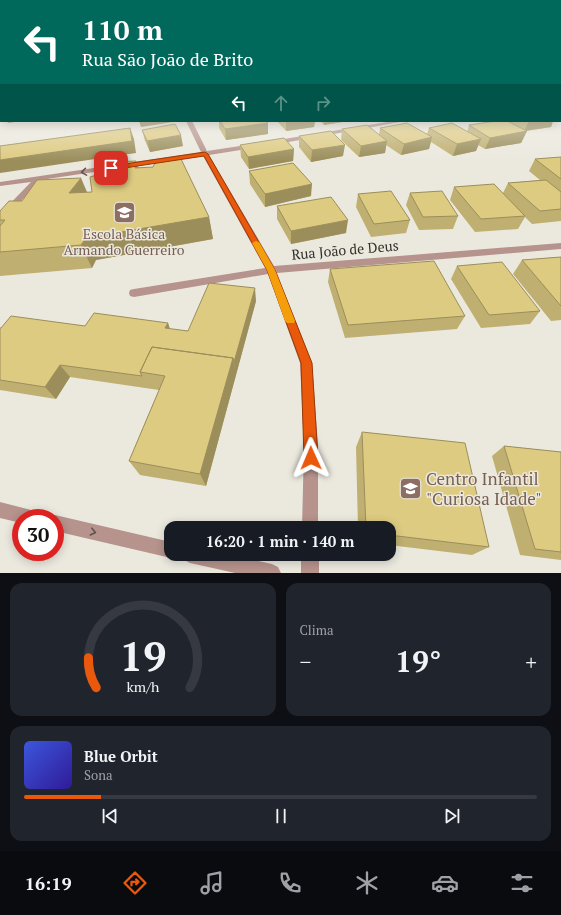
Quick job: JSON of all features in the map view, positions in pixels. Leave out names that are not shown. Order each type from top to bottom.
[{"type":"street","points":[[189,122],[205,154],[271,270],[306,363],[311,446],[310,521]]},
{"type":"street","points":[[266,144],[397,122]]},
{"type":"street","points":[[0,184],[258,145]]},
{"type":"street","points":[[0,219],[37,179]]},
{"type":"street","name":"Rua João de Deus","points":[[134,293],[271,270],[561,246]]},
{"type":"street","points":[[0,510],[12,513]]},
{"type":"street","points":[[64,525],[164,548]]},
{"type":"street","points":[[220,561],[272,573]]},
{"type":"street","points":[[310,561],[310,573]]},
{"type":"building","points":[[221,122],[268,123],[225,129]]},
{"type":"building","points":[[489,122],[509,122],[527,131],[490,138],[469,125]]},
{"type":"building","points":[[407,123],[432,137],[404,144],[380,128]]},
{"type":"building","points":[[452,123],[481,139],[457,144],[429,128]]},
{"type":"building","points":[[175,124],[181,135],[147,141],[142,130]]},
{"type":"building","points":[[367,125],[387,141],[361,146],[342,129]]},
{"type":"building","points":[[130,128],[132,141],[0,160],[0,146]]},
{"type":"building","points":[[331,131],[345,145],[312,150],[299,136]]},
{"type":"building","points":[[284,138],[294,149],[248,157],[240,145]]},
{"type":"building","points":[[561,157],[561,179],[535,159]]},
{"type":"building","points":[[181,159],[209,217],[86,238],[81,245],[0,252],[0,226],[5,220],[0,220],[0,211],[9,201],[22,201],[37,180],[81,178],[69,193],[92,192],[90,177],[100,174],[96,168],[113,162],[136,161],[135,168],[153,167],[155,163]]},
{"type":"building","points":[[293,163],[312,184],[265,194],[249,171]]},
{"type":"building","points":[[546,180],[561,192],[561,209],[540,211],[508,183]]},
{"type":"building","points":[[494,184],[525,216],[481,219],[454,187]]},
{"type":"building","points":[[391,191],[410,220],[374,224],[358,194]]},
{"type":"building","points":[[442,191],[458,216],[423,217],[410,193]]},
{"type":"building","points":[[331,197],[348,220],[291,231],[277,206]]},
{"type":"building","points":[[561,257],[561,306],[522,260]]},
{"type":"building","points":[[434,261],[465,316],[348,325],[330,269]]},
{"type":"building","points":[[502,262],[540,311],[489,315],[457,266]]},
{"type":"building","points":[[209,283],[255,288],[234,362],[233,358],[152,347],[140,372],[142,376],[60,365],[45,387],[0,380],[0,328],[11,316],[85,326],[94,313],[168,323],[165,328],[188,331]]},
{"type":"building","points":[[152,347],[233,358],[200,474],[129,461],[165,376],[140,372]]},
{"type":"building","points":[[362,432],[465,443],[489,547],[396,536],[396,521],[366,521]]},
{"type":"building","points":[[504,446],[561,452],[561,552],[535,549]]},
{"type":"slow traffic","points":[[256,243],[271,270],[290,321]]},
{"type":"place","name":"Escola Básica Armando Guerreiro","points":[[124,212]]},
{"type":"place","name":"Centro Infantil \"Curiosa Idade\"","points":[[411,489]]},
{"type":"route","points":[[111,168],[205,154],[271,270],[306,363],[311,458]]}]
